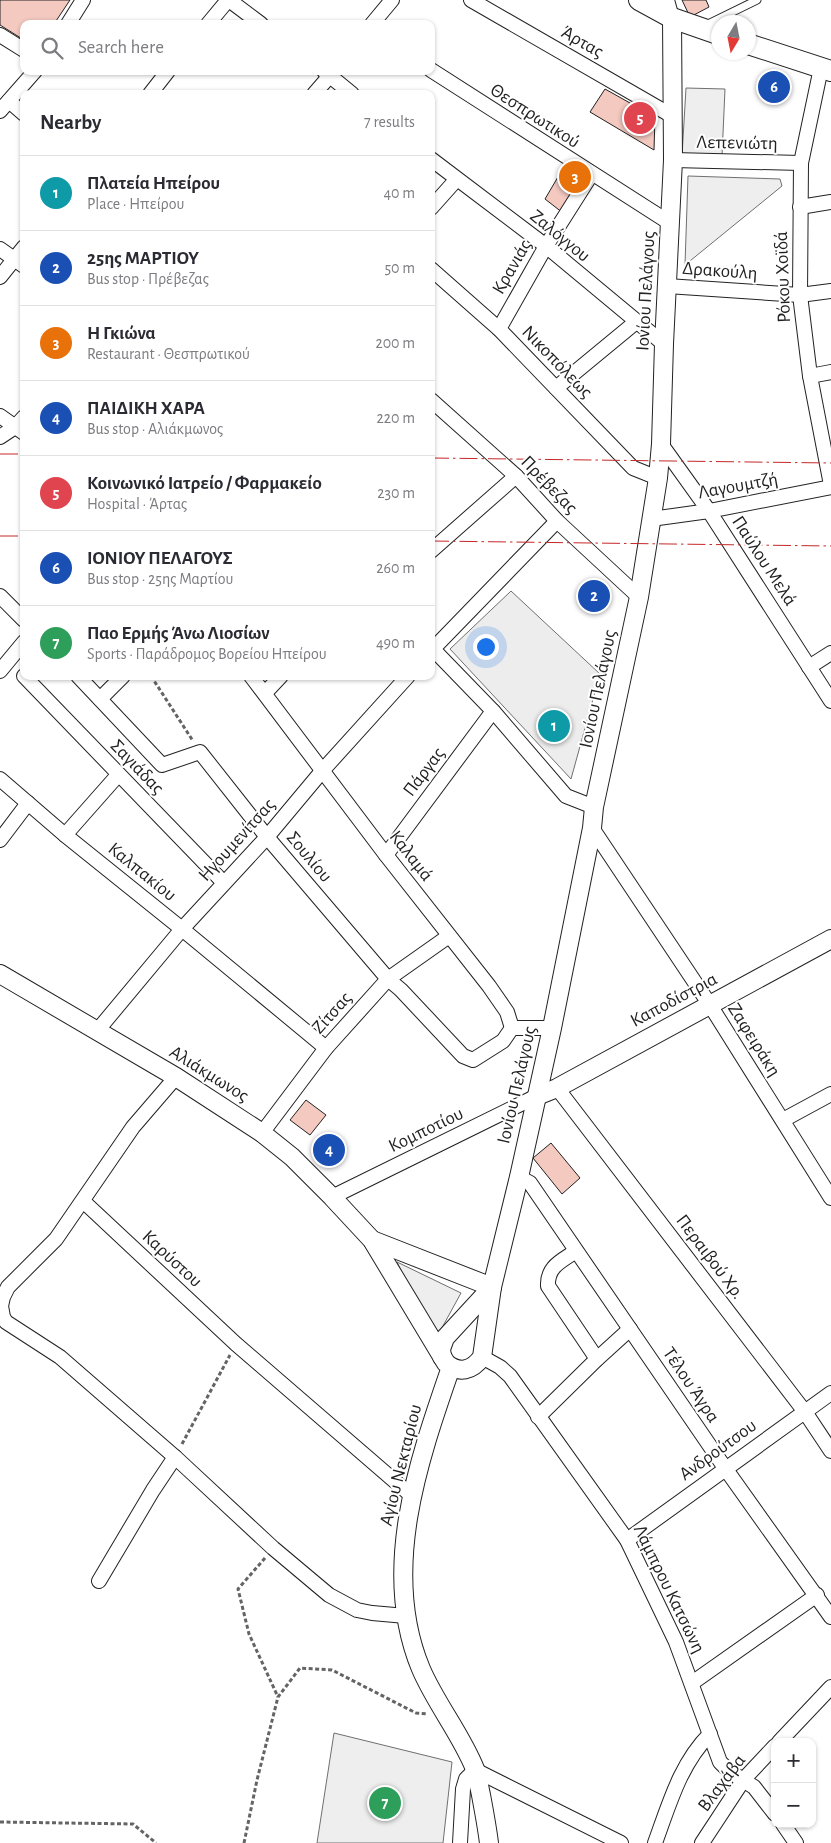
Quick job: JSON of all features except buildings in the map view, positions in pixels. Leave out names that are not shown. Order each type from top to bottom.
[{"type":"main road","points":[[639,0],[669,9],[709,31]]},
{"type":"main road","points":[[756,47],[826,70]]},
{"type":"street","points":[[70,20],[83,0]]},
{"type":"street","points":[[211,20],[228,0],[256,20]]},
{"type":"street","points":[[375,20],[392,0]]},
{"type":"street","name":"Άρτας","points":[[471,0],[674,117]]},
{"type":"street","name":"Ιονίου Πελάγους","points":[[492,1287],[552,1028],[592,828],[594,808],[639,597],[658,478],[673,160],[674,117],[669,9]]},
{"type":"street","points":[[0,35],[20,48]]},
{"type":"street","name":"Ρόκου Χοϊδά","points":[[826,70],[801,162],[800,295],[810,376],[831,486]]},
{"type":"street","name":"Θεσπρωτικού","points":[[435,73],[670,224]]},
{"type":"street","points":[[20,112],[4,106],[31,75]]},
{"type":"street","points":[[153,90],[165,75]]},
{"type":"street","points":[[317,90],[328,75]]},
{"type":"street","points":[[331,75],[348,90]]},
{"type":"street","name":"Λεπενιώτη","points":[[673,160],[801,162]]},
{"type":"street","name":"Ζαλόγγου","points":[[435,162],[546,246],[664,344]]},
{"type":"street","name":"Κρανιάς","points":[[499,329],[546,246],[591,174]]},
{"type":"street","points":[[435,204],[456,180]]},
{"type":"street","points":[[800,207],[831,202]]},
{"type":"street","points":[[0,249],[19,263],[0,277]]},
{"type":"street","name":"Νικοπόλεως","points":[[435,272],[499,329],[633,468],[658,478]]},
{"type":"street","name":"Δρακούλη","points":[[667,286],[800,295],[831,291]]},
{"type":"street","points":[[556,388],[636,322]]},
{"type":"street","points":[[810,376],[831,372]]},
{"type":"street","name":"Πρέβεζας","points":[[435,404],[516,476],[557,521],[639,597]]},
{"type":"street","points":[[0,416],[20,426]]},
{"type":"street","points":[[0,437],[20,427]]},
{"type":"street","name":"Παύλου Μελά","points":[[661,444],[709,511],[831,701]]},
{"type":"street","points":[[435,547],[516,476]]},
{"type":"street","name":"Λαγουμτζή","points":[[651,519],[709,511],[831,486]]},
{"type":"street","points":[[435,646],[557,521]]},
{"type":"street","points":[[0,596],[20,616]]},
{"type":"street","points":[[5,666],[20,647]]},
{"type":"street","points":[[435,652],[493,711],[566,796],[594,808]]},
{"type":"street","points":[[809,667],[831,653]]},
{"type":"street","name":"Σαγιάδας","points":[[5,666],[20,674]]},
{"type":"street","name":"Σαγιάδας","points":[[28,680],[224,883]]},
{"type":"street","points":[[82,680],[162,765],[200,752]]},
{"type":"street","points":[[100,699],[119,680]]},
{"type":"street","name":"Καλαμά","points":[[254,680],[507,1012],[512,1028]]},
{"type":"street","points":[[265,693],[277,680]]},
{"type":"street","name":"Ηγουμενίτσας","points":[[97,1031],[182,929],[267,837],[323,770],[404,680]]},
{"type":"street","name":"Πάργας","points":[[386,855],[493,711]]},
{"type":"street","name":"Σουλίου","points":[[200,752],[211,769],[267,837],[388,979],[402,990],[463,1056],[473,1060],[503,1040],[512,1028]]},
{"type":"street","points":[[65,835],[118,775]]},
{"type":"street","name":"Καλπακίου","points":[[0,779],[65,835],[326,1048]]},
{"type":"street","points":[[0,840],[28,804]]},
{"type":"street","name":"Ζαφειράκη","points":[[592,828],[710,1005],[831,1198]]},
{"type":"street","name":"Ζίτσας","points":[[262,1133],[326,1048],[388,979],[449,936]]},
{"type":"street","name":"Καποδίστρια","points":[[537,1096],[557,1088],[831,939]]},
{"type":"street","name":"Αλιάκμωνος","points":[[0,974],[176,1077],[262,1133],[292,1157],[372,1240],[447,1362]]},
{"type":"street","points":[[512,1028],[552,1028]]},
{"type":"street","points":[[176,1077],[133,1127],[56,1239],[8,1287],[1,1306],[3,1317],[6,1322],[60,1357],[175,1457],[273,1548],[328,1595],[342,1604],[357,1610],[406,1616]]},
{"type":"street","name":"Περαιβού Χρ.","points":[[557,1088],[805,1412],[831,1451]]},
{"type":"street","points":[[783,1120],[831,1094]]},
{"type":"street","name":"Κομποτίου","points":[[332,1197],[537,1096]]},
{"type":"street","name":"Τέλου Άγρα","points":[[519,1177],[530,1183],[725,1468],[831,1616]]},
{"type":"street","name":"Καρύστου","points":[[83,1201],[236,1344],[412,1496]]},
{"type":"street","name":"Αλιάκμωνος","points":[[372,1240],[492,1287]]},
{"type":"street","points":[[576,1251],[550,1270],[548,1286],[596,1359]]},
{"type":"street","points":[[447,1362],[458,1370],[470,1369],[482,1357],[492,1287]]},
{"type":"street","name":"Αγίου Νεκταρίου","points":[[489,1843],[476,1770],[433,1693],[421,1668],[411,1639],[406,1616],[404,1581],[405,1535],[412,1496],[436,1411],[447,1362],[441,1349],[445,1338],[492,1287]]},
{"type":"street","points":[[538,1417],[596,1359],[630,1329]]},
{"type":"street","name":"Λάμπρου Κατσώνη","points":[[482,1357],[500,1367],[510,1376],[627,1540],[676,1642],[720,1762],[729,1771],[744,1779],[757,1790],[771,1809]]},
{"type":"street","name":"Ανδρούτσου","points":[[627,1540],[831,1393]]},
{"type":"street","points":[[98,1581],[175,1457]]},
{"type":"street","points":[[692,1683],[817,1595]]},
{"type":"street","points":[[783,1738],[831,1687]]},
{"type":"street","points":[[655,1843],[681,1776],[698,1747],[710,1734]]},
{"type":"street","name":"Βλαχάβα","points":[[702,1843],[744,1779],[771,1750]]},
{"type":"street","points":[[460,1843],[466,1779],[476,1770],[621,1843]]},
{"type":"street","points":[[785,1828],[796,1843]]},
{"type":"lane","points":[[709,31],[757,0]]},
{"type":"path","points":[[154,680],[200,752]]},
{"type":"path","points":[[175,1457],[236,1344]]},
{"type":"path","points":[[273,1548],[238,1589],[249,1634],[278,1697]]},
{"type":"path","points":[[244,1843],[257,1780],[278,1697],[300,1668],[332,1670],[416,1713],[446,1714]]},
{"type":"path","points":[[0,1822],[133,1824],[156,1843]]},
{"type":"shaded area","points":[[686,88],[725,89],[722,156],[682,156]]},
{"type":"shaded area","points":[[688,176],[780,179],[782,186],[685,265]]},
{"type":"shaded area","points":[[511,591],[600,674],[571,779],[450,649]]},
{"type":"shaded area","points":[[397,1262],[461,1293],[438,1335],[418,1306]]},
{"type":"shaded area","points":[[334,1733],[452,1762],[443,1843],[317,1843]]},
{"type":"power","points":[[0,454],[20,454]]},
{"type":"power","points":[[435,458],[831,463]]},
{"type":"power","points":[[0,536],[20,536]]},
{"type":"power","points":[[435,541],[831,546]]},
{"type":"place","name":"ΙΟΝΙΟΥ ΠΕΛΑΓΟΥΣ","points":[[774,87]]},
{"type":"place","name":"Κοινωνικό Ιατρείο / Φαρμακείο","points":[[640,118]]},
{"type":"place","name":"Η Γκιώνα","points":[[575,177]]},
{"type":"place","name":"25ης ΜΑΡΤΙΟΥ","points":[[594,596]]},
{"type":"place","name":"Πλατεία Ηπείρου","points":[[554,726]]},
{"type":"place","name":"ΠΑΙΔΙΚΗ ΧΑΡΑ","points":[[329,1150]]},
{"type":"place","name":"Παο Ερμής Άνω Λιοσίων","points":[[385,1803]]}]
